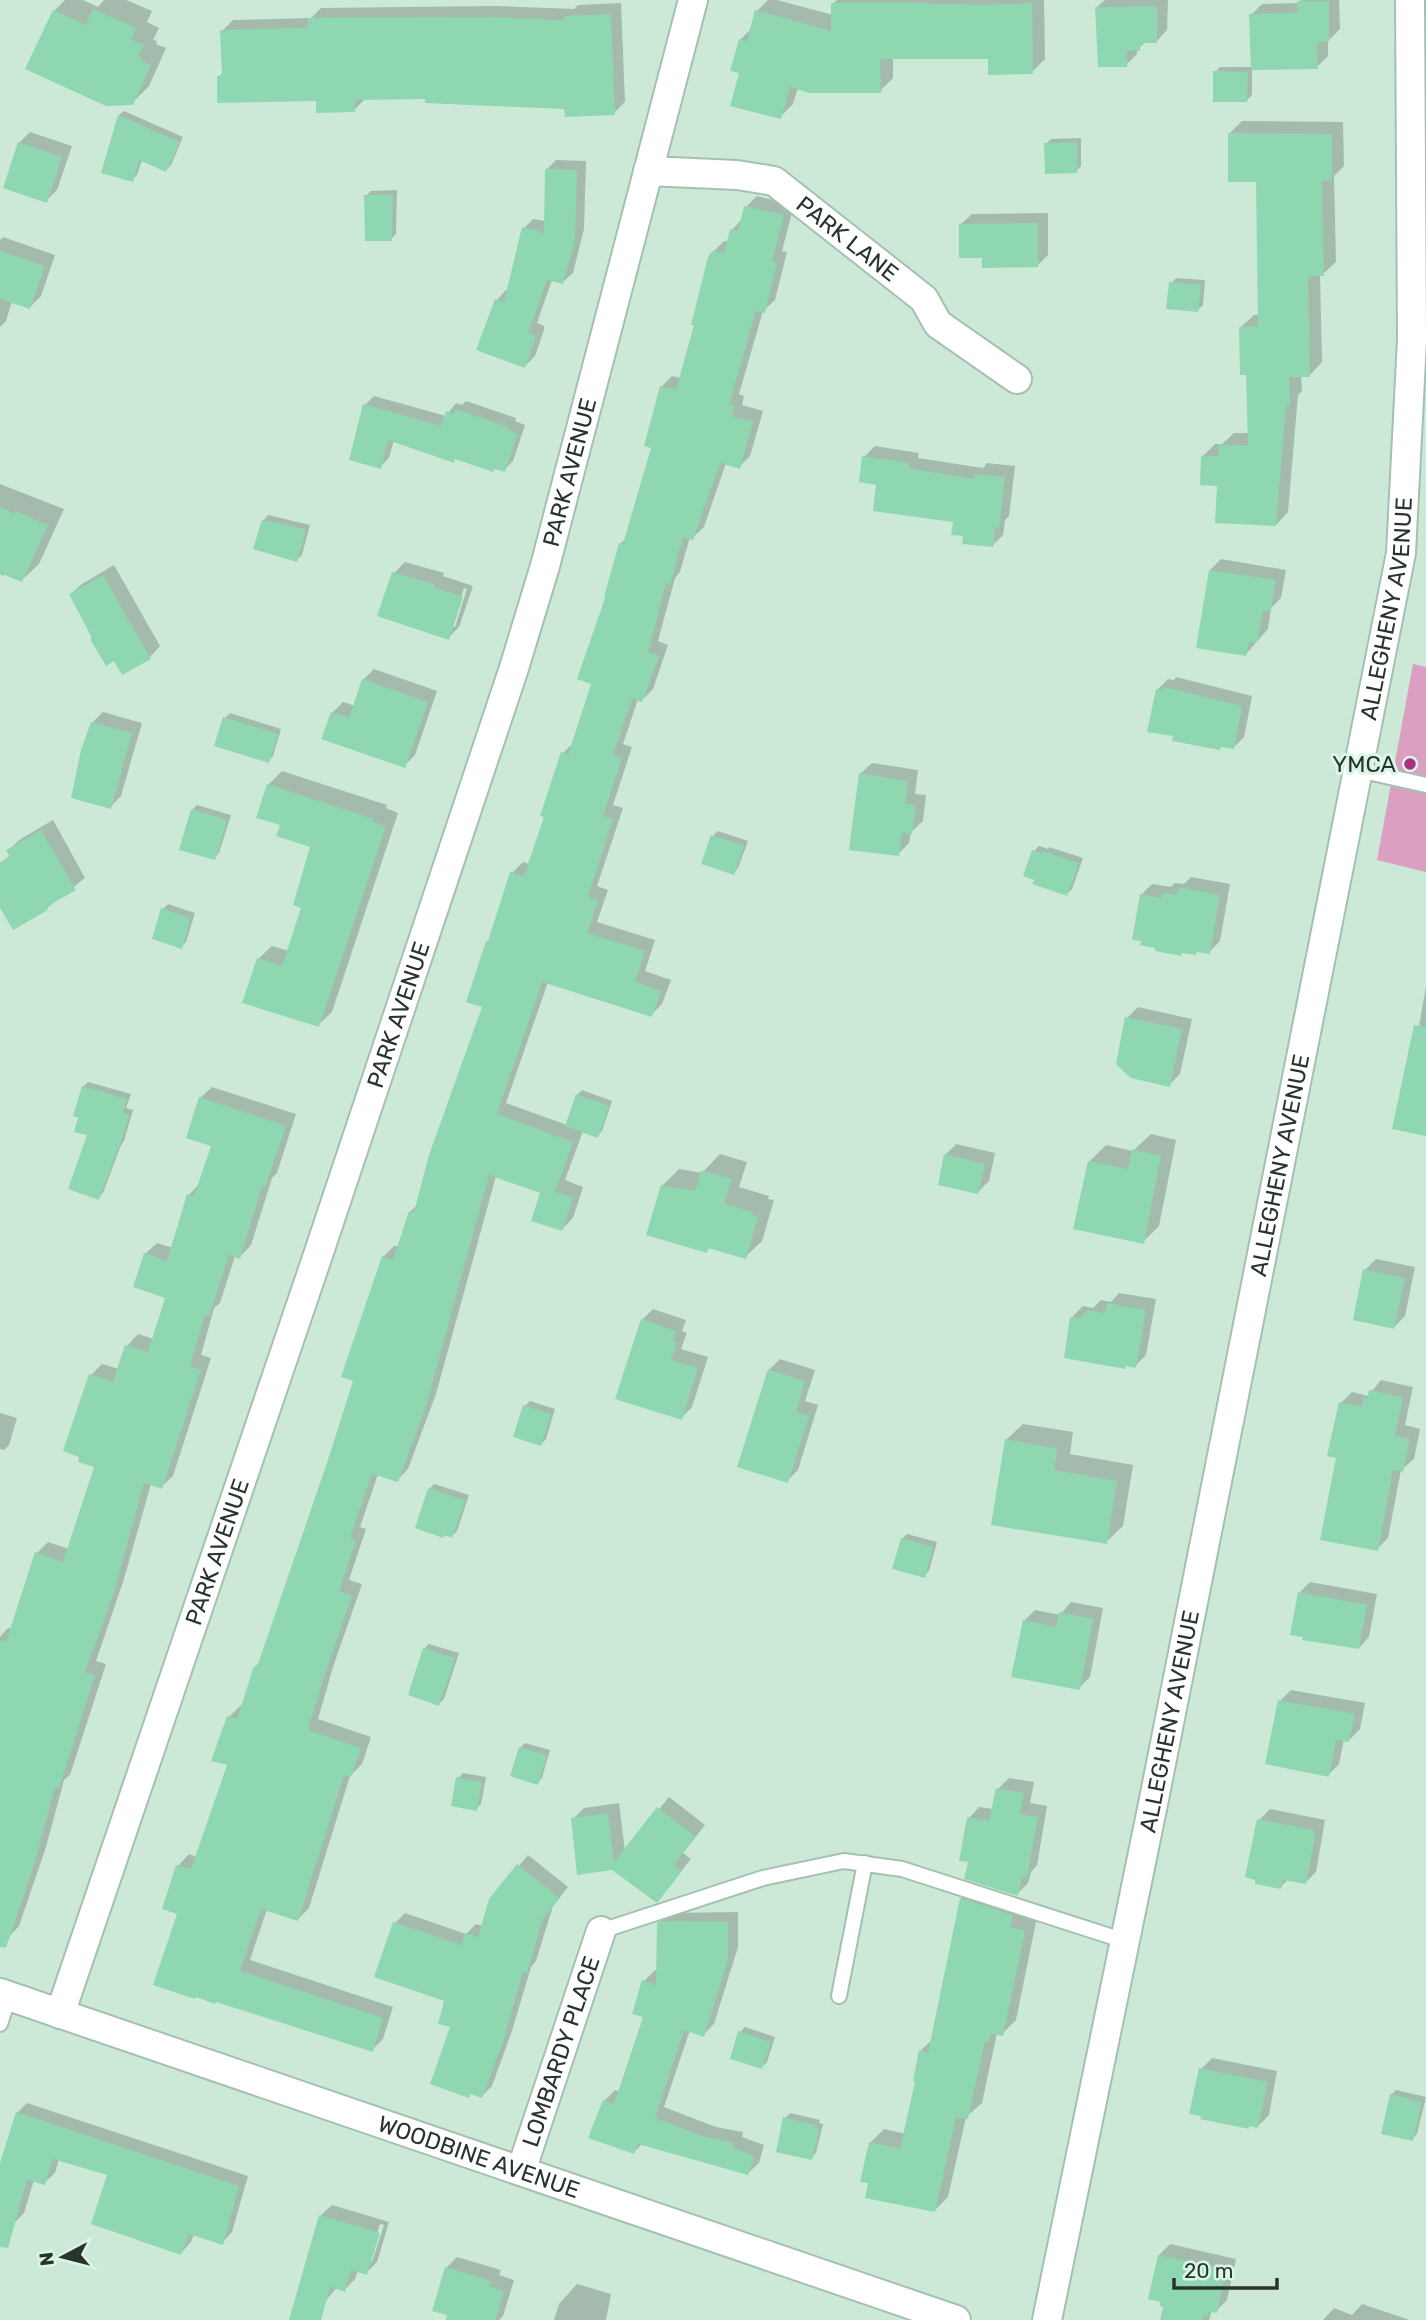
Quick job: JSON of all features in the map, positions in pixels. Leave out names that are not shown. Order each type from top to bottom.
[{"type":"street","name":"PARK AVENUE","points":[[60,2014],[514,668],[545,566],[693,0]]},
{"type":"street","name":"ALLEGHENY AVENUE","points":[[1047,2320],[1251,1316],[1401,553],[1412,340],[1410,0]]},
{"type":"street","name":"PARK LANE","points":[[648,171],[737,175],[774,181],[923,299],[937,324],[1017,379]]},
{"type":"street","name":"LOMBARDY PLACE","points":[[521,2171],[601,1931]]},
{"type":"street","name":"WOODBINE AVENUE","points":[[4,1995],[956,2320]]},
{"type":"lane","points":[[1358,770],[1426,785]]},
{"type":"lane","points":[[601,1931],[763,1878],[844,1861],[902,1869],[1125,1941]]},
{"type":"lane","points":[[839,1996],[865,1863]]},
{"type":"lane","points":[[0,2024],[4,1995]]},
{"type":"shaded area","name":"YMCA","points":[[1413,664],[1426,667],[1426,872],[1377,860]]},
{"type":"building","points":[[1297,1],[1329,1],[1329,42],[1317,42],[1318,69],[1251,70],[1249,14],[1297,13]]},
{"type":"building","points":[[831,3],[987,5],[1032,3],[1033,74],[988,75],[988,59],[880,59],[881,93],[809,93],[790,87],[781,119],[730,106],[739,73],[730,71],[739,39],[747,41],[755,10],[831,31]]},
{"type":"building","points":[[1157,6],[1157,43],[1141,43],[1140,51],[1127,50],[1127,67],[1098,67],[1095,7]]},
{"type":"building","points":[[93,9],[136,28],[131,39],[144,45],[138,56],[140,60],[151,65],[133,105],[106,106],[25,69],[53,10],[86,25]]},
{"type":"building","points":[[611,14],[615,115],[565,117],[564,109],[425,103],[425,99],[355,100],[355,112],[316,113],[316,101],[217,103],[217,76],[222,76],[220,30],[308,28],[308,18],[484,17],[565,20],[565,16]]},
{"type":"building","points":[[1213,71],[1248,72],[1247,102],[1213,102]]},
{"type":"building","points":[[118,115],[180,142],[166,172],[139,160],[133,182],[101,173]]},
{"type":"building","points":[[1228,133],[1332,134],[1332,181],[1322,181],[1324,276],[1308,276],[1310,377],[1289,377],[1290,405],[1286,406],[1276,526],[1215,523],[1217,486],[1200,485],[1201,456],[1218,456],[1219,444],[1248,446],[1246,375],[1240,375],[1239,327],[1258,326],[1256,182],[1228,182]]},
{"type":"building","points":[[18,142],[62,157],[47,203],[3,188]]},
{"type":"building","points":[[1077,142],[1077,173],[1045,174],[1044,143]]},
{"type":"building","points":[[545,169],[577,170],[575,240],[563,284],[547,280],[528,333],[535,336],[535,341],[525,368],[476,350],[495,299],[504,302],[522,227],[544,233]]},
{"type":"building","points":[[364,195],[393,195],[392,241],[365,241]]},
{"type":"building","points":[[744,206],[784,215],[772,261],[777,263],[765,313],[756,311],[729,405],[734,406],[732,416],[753,422],[740,469],[720,463],[693,540],[683,537],[670,585],[666,584],[648,652],[659,656],[642,702],[632,699],[613,755],[622,758],[603,816],[613,819],[588,897],[598,901],[587,933],[645,951],[635,982],[661,991],[652,1017],[542,982],[497,1114],[573,1142],[555,1192],[573,1198],[562,1231],[531,1221],[540,1193],[489,1175],[426,1406],[398,1482],[372,1474],[350,1538],[356,1540],[339,1591],[352,1595],[308,1730],[361,1748],[351,1777],[344,1775],[298,1921],[261,1909],[240,1971],[383,2018],[373,2052],[153,1985],[177,1914],[162,1909],[176,1865],[191,1869],[227,1765],[211,1761],[227,1716],[237,1719],[328,1460],[353,1381],[341,1377],[382,1256],[393,1260],[409,1211],[414,1212],[429,1155],[482,1007],[466,1002],[510,872],[524,876],[544,817],[540,816],[561,752],[568,755],[591,684],[577,679],[605,598],[619,543],[623,544],[651,448],[644,446],[660,386],[676,390],[694,325],[691,325],[708,257],[712,251],[724,254],[730,229],[738,231]]},
{"type":"building","points":[[1038,223],[1038,267],[982,268],[982,258],[959,258],[959,224]]},
{"type":"building","points":[[0,251],[45,266],[30,309],[0,299]]},
{"type":"building","points":[[1169,282],[1201,285],[1198,312],[1166,309]]},
{"type":"building","points":[[363,404],[441,426],[446,411],[454,414],[456,409],[508,427],[507,430],[518,434],[505,472],[495,469],[493,472],[455,459],[454,463],[388,440],[381,469],[349,460]]},
{"type":"building","points":[[862,456],[909,463],[908,468],[974,479],[975,474],[1005,477],[999,529],[995,528],[993,547],[962,544],[963,536],[951,535],[953,522],[873,511],[876,485],[859,482]]},
{"type":"building","points":[[0,507],[48,525],[22,582],[0,573]]},
{"type":"building","points":[[262,520],[306,529],[297,562],[253,549]]},
{"type":"building","points":[[1209,570],[1276,580],[1271,611],[1263,610],[1257,642],[1249,642],[1246,656],[1196,648]]},
{"type":"building","points":[[392,572],[434,584],[434,587],[463,597],[449,640],[377,616]]},
{"type":"building","points":[[103,575],[151,659],[122,675],[114,661],[106,666],[69,594]]},
{"type":"building","points":[[362,679],[428,702],[405,768],[321,739],[331,712],[349,718]]},
{"type":"building","points":[[1164,687],[1242,706],[1234,749],[1221,747],[1220,750],[1172,741],[1173,736],[1147,732],[1156,689],[1163,690]]},
{"type":"building","points":[[223,717],[278,734],[269,763],[214,746]]},
{"type":"building","points":[[91,722],[132,733],[111,809],[71,798],[81,750]]},
{"type":"building","points":[[859,773],[908,781],[905,804],[916,805],[912,834],[902,833],[899,856],[849,850]]},
{"type":"building","points":[[267,784],[374,819],[373,822],[386,826],[319,1027],[242,1003],[257,958],[282,966],[301,908],[293,905],[310,847],[276,836],[280,825],[256,818]]},
{"type":"building","points":[[191,809],[227,820],[215,860],[179,850]]},
{"type":"building","points":[[41,830],[76,890],[13,930],[0,908],[0,864],[10,857],[6,850]]},
{"type":"building","points":[[711,835],[744,846],[734,875],[701,864]]},
{"type":"building","points":[[1032,850],[1079,863],[1067,896],[1032,884],[1034,880],[1023,876]]},
{"type":"building","points":[[1179,887],[1220,895],[1210,954],[1182,953],[1181,956],[1155,951],[1155,948],[1140,945],[1141,941],[1132,940],[1140,894],[1162,898],[1163,893],[1177,895]]},
{"type":"building","points":[[161,908],[191,918],[182,949],[152,939]]},
{"type":"building","points":[[1125,1017],[1182,1029],[1170,1087],[1131,1078],[1116,1064]]},
{"type":"building","points":[[1414,1025],[1426,1027],[1426,1136],[1392,1129]]},
{"type":"building","points":[[82,1086],[127,1099],[123,1113],[129,1115],[99,1200],[68,1189],[87,1135],[74,1132],[78,1118],[73,1116]]},
{"type":"building","points":[[576,1094],[609,1106],[598,1138],[565,1126]]},
{"type":"building","points":[[199,1097],[286,1126],[265,1187],[262,1186],[240,1259],[229,1255],[209,1316],[205,1315],[190,1366],[201,1370],[162,1489],[144,1483],[114,1592],[85,1672],[95,1675],[59,1788],[55,1787],[35,1861],[6,1948],[0,1947],[0,1640],[6,1642],[35,1552],[63,1562],[94,1467],[78,1462],[79,1457],[63,1451],[89,1374],[113,1382],[125,1345],[148,1352],[165,1298],[133,1287],[144,1253],[167,1261],[187,1194],[194,1196],[211,1146],[186,1138]]},
{"type":"building","points":[[1132,1149],[1161,1156],[1144,1244],[1073,1229],[1088,1161],[1128,1169]]},
{"type":"building","points":[[944,1154],[985,1164],[978,1194],[938,1185]]},
{"type":"building","points":[[701,1170],[732,1179],[724,1204],[753,1212],[752,1215],[758,1217],[746,1259],[708,1248],[707,1253],[646,1235],[661,1185],[695,1191]]},
{"type":"building","points":[[1363,1269],[1405,1278],[1394,1329],[1353,1320]]},
{"type":"building","points":[[1107,1303],[1146,1310],[1136,1368],[1126,1366],[1125,1369],[1064,1358],[1070,1317],[1080,1318],[1088,1310],[1105,1313]]},
{"type":"building","points":[[641,1319],[676,1331],[673,1342],[677,1343],[671,1360],[698,1368],[682,1420],[615,1399]]},
{"type":"building","points":[[768,1369],[805,1381],[796,1412],[809,1416],[788,1483],[737,1467]]},
{"type":"building","points":[[1369,1390],[1403,1397],[1395,1436],[1410,1439],[1403,1472],[1393,1470],[1378,1551],[1320,1540],[1336,1458],[1327,1456],[1339,1402],[1362,1407],[1363,1398],[1367,1399]]},
{"type":"building","points":[[523,1405],[551,1414],[541,1446],[513,1437]]},
{"type":"building","points":[[1005,1439],[1058,1449],[1054,1470],[1117,1481],[1107,1544],[991,1525]]},
{"type":"building","points":[[428,1488],[465,1500],[452,1538],[444,1535],[443,1538],[415,1528]]},
{"type":"building","points":[[901,1538],[933,1547],[925,1578],[892,1569]]},
{"type":"building","points":[[1298,1592],[1367,1605],[1359,1649],[1302,1640],[1303,1637],[1290,1635]]},
{"type":"building","points":[[1059,1612],[1093,1619],[1080,1690],[1011,1677],[1023,1620],[1056,1627]]},
{"type":"building","points":[[423,1648],[455,1658],[439,1706],[408,1695]]},
{"type":"building","points":[[1278,1700],[1355,1714],[1349,1742],[1336,1740],[1329,1777],[1265,1764]]},
{"type":"building","points":[[519,1747],[547,1755],[538,1785],[510,1776]]},
{"type":"building","points":[[456,1777],[482,1782],[477,1811],[451,1806]]},
{"type":"building","points":[[996,1788],[1024,1793],[1020,1814],[1038,1817],[1027,1878],[1022,1877],[1018,1896],[964,1879],[968,1862],[959,1861],[967,1817],[989,1821]]},
{"type":"building","points":[[657,1807],[695,1836],[674,1865],[682,1871],[657,1903],[612,1870],[577,1875],[571,1818],[608,1813],[614,1862]]},
{"type":"building","points":[[1257,1819],[1314,1830],[1306,1884],[1283,1880],[1281,1889],[1255,1884],[1255,1880],[1245,1877]]},
{"type":"building","points":[[517,1864],[560,1898],[543,1918],[527,1973],[523,1972],[503,2042],[482,2098],[470,2094],[469,2098],[430,2084],[450,2027],[438,2024],[444,2001],[374,1977],[393,1922],[461,1945],[465,1933],[478,1937],[489,1899]]},
{"type":"building","points":[[960,1898],[1013,1915],[1010,1927],[1025,1931],[1003,2036],[991,2034],[989,2042],[985,2041],[968,2119],[956,2117],[935,2212],[865,2198],[868,2183],[860,2182],[869,2142],[900,2149],[915,2082],[913,2081],[919,2050],[928,2053]]},
{"type":"building","points":[[728,1922],[728,1959],[704,2037],[684,2030],[655,2118],[705,2137],[734,2143],[733,2148],[755,2156],[748,2175],[638,2144],[634,2154],[588,2138],[603,2100],[614,2104],[643,2017],[632,2014],[642,1980],[656,1985],[657,1923]]},
{"type":"building","points":[[738,2031],[771,2042],[762,2069],[730,2059]]},
{"type":"building","points":[[1199,2068],[1268,2082],[1258,2128],[1249,2126],[1249,2129],[1200,2119],[1201,2116],[1189,2114]]},
{"type":"building","points":[[1390,2094],[1422,2102],[1413,2141],[1381,2134]]},
{"type":"building","points":[[16,2112],[239,2186],[223,2245],[189,2234],[181,2255],[91,2224],[107,2175],[53,2159],[45,2185],[27,2180],[8,2248],[0,2247],[0,2163]]},
{"type":"building","points":[[783,2117],[816,2125],[815,2128],[819,2129],[812,2160],[776,2152]]},
{"type":"building","points":[[319,2215],[380,2233],[367,2275],[351,2270],[345,2292],[330,2287],[321,2320],[289,2320]]},
{"type":"building","points":[[1158,2255],[1226,2269],[1217,2313],[1209,2312],[1207,2316],[1203,2315],[1202,2320],[1160,2320],[1163,2307],[1160,2302],[1148,2299]]},
{"type":"building","points":[[445,2267],[491,2281],[489,2286],[504,2291],[496,2320],[446,2320],[447,2315],[432,2311]]},
{"type":"place","name":"YMCA","points":[[1410,764]]}]
